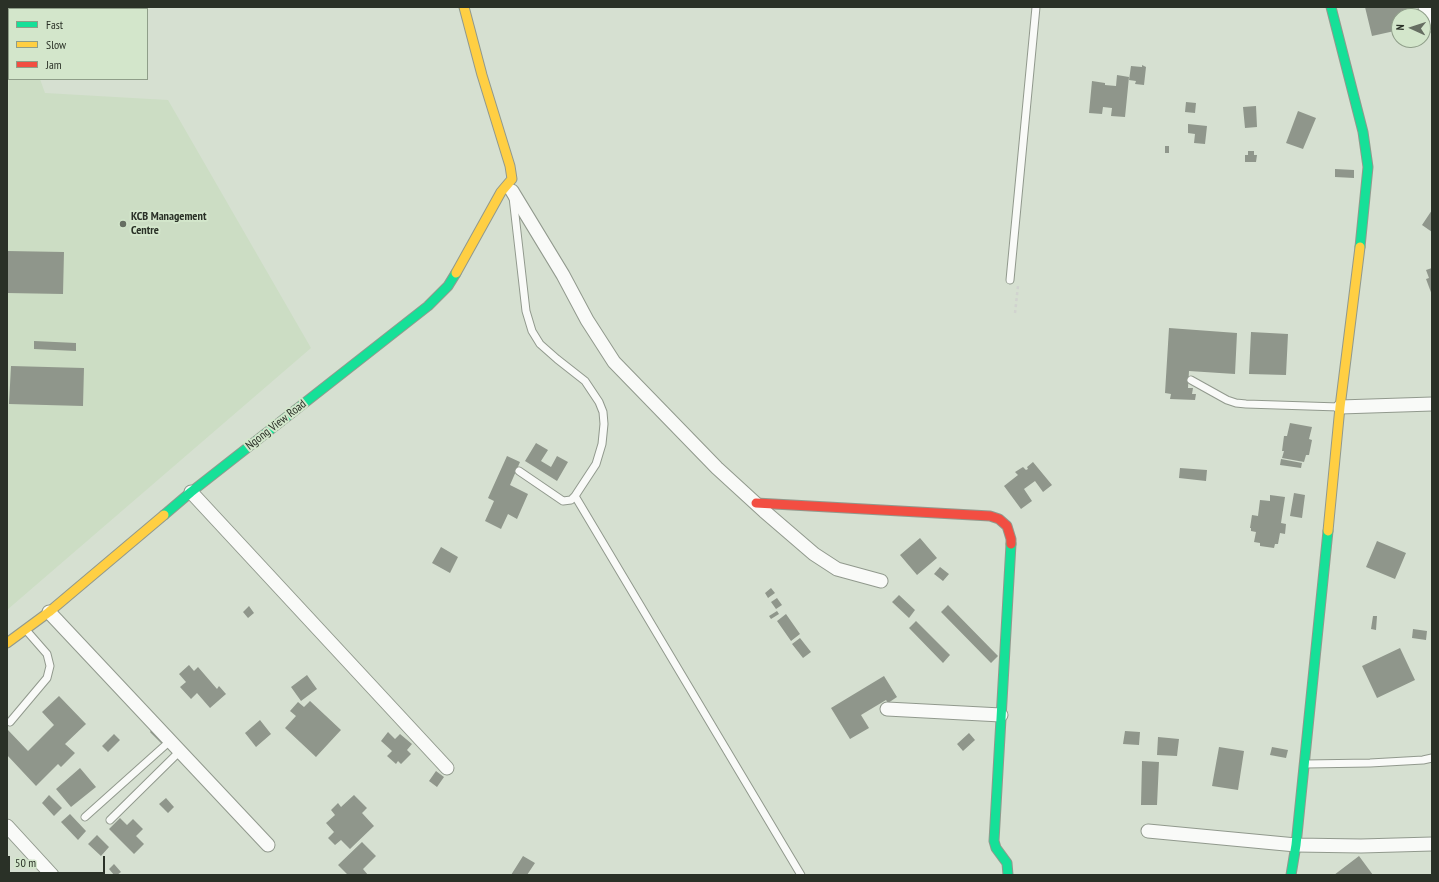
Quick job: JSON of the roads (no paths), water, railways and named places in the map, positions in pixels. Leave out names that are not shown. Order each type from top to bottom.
[{"type":"street","points":[[464,7],[482,75],[508,159],[512,185],[587,320],[614,362],[717,468],[814,554],[837,568],[881,581]]},
{"type":"street","points":[[1291,875],[1296,845],[1340,407],[1366,196],[1368,167],[1364,132],[1331,7]]},
{"type":"street","name":"Ngong View Road","points":[[7,643],[49,612],[191,492],[428,306],[448,286],[463,263],[501,192],[512,185]]},
{"type":"street","points":[[1340,407],[1432,404]]},
{"type":"street","points":[[191,492],[448,768]]},
{"type":"street","points":[[756,504],[990,516],[999,519],[1008,526],[1011,539],[994,841],[996,848],[1006,863],[1008,875]]},
{"type":"street","points":[[49,612],[268,845]]},
{"type":"street","points":[[886,710],[1001,715]]},
{"type":"street","points":[[7,826],[52,875]]},
{"type":"street","points":[[1148,830],[1296,845],[1361,846],[1432,844]]},
{"type":"lane","points":[[1010,280],[1036,7]]},
{"type":"lane","points":[[512,185],[526,311],[532,331],[540,344],[585,381],[599,402],[603,412],[604,424],[596,464],[571,500],[563,501],[519,471]]},
{"type":"lane","points":[[1190,380],[1227,400],[1236,403],[1340,407]]},
{"type":"lane","points":[[575,496],[801,875]]},
{"type":"lane","points":[[10,722],[48,678],[50,666],[47,654],[25,629]]},
{"type":"lane","points":[[85,817],[170,741]]},
{"type":"lane","points":[[110,820],[180,751]]},
{"type":"lane","points":[[1303,764],[1370,763],[1424,760],[1432,758]]},
{"type":"place","name":"KCB Management Centre","points":[[123,224]]}]
